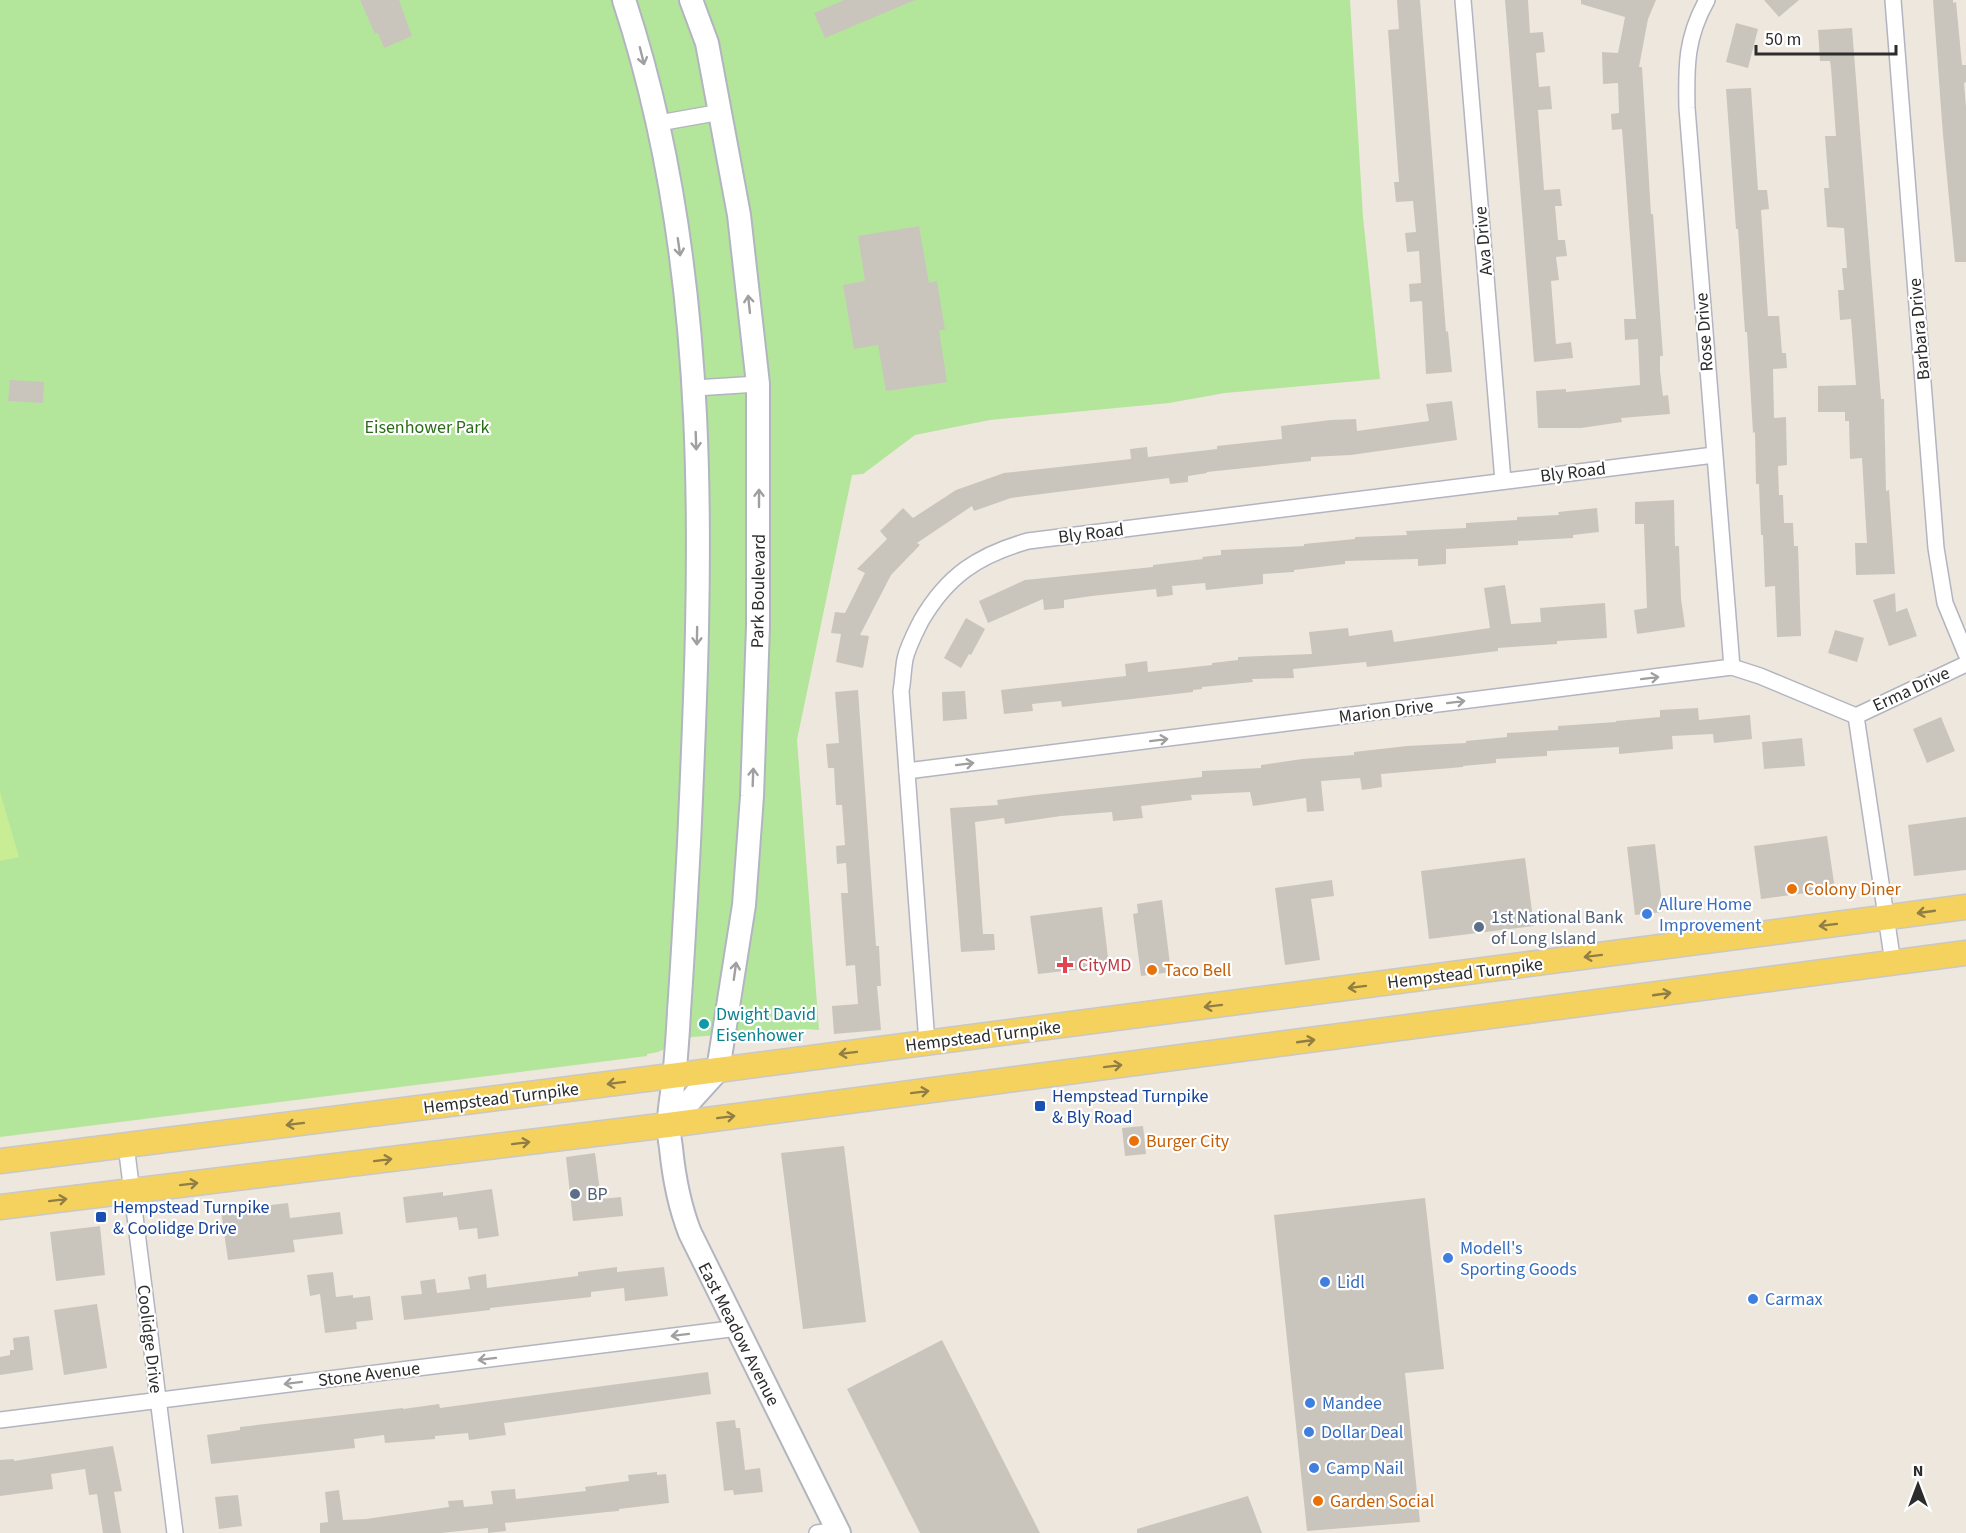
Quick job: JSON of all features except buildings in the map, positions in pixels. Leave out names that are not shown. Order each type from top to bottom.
[{"type":"main road","name":"Hempstead Turnpike","points":[[0,1161],[674,1076],[1966,907]]},
{"type":"main road","points":[[0,1207],[669,1125],[1966,953]]},
{"type":"street","points":[[624,0],[659,123],[669,172],[686,294],[695,388],[699,553],[696,678],[689,849],[674,1076]]},
{"type":"street","name":"Park Boulevard","points":[[692,0],[707,43],[739,215],[758,384],[758,626],[752,796],[744,905],[718,1070]]},
{"type":"street","name":"Ava Drive","points":[[1463,0],[1503,481]]},
{"type":"street","name":"Rose Drive","points":[[1707,0],[1690,38],[1686,64],[1687,108],[1732,667]]},
{"type":"street","name":"Barbara Drive","points":[[1893,0],[1936,548],[1945,603],[1966,654]]},
{"type":"street","points":[[659,123],[721,112]]},
{"type":"street","points":[[695,388],[758,384]]},
{"type":"street","name":"Bly Road","points":[[927,1043],[901,691],[905,658],[914,634],[934,599],[956,576],[990,554],[1028,541],[1714,455]]},
{"type":"street","name":"Erma Drive","points":[[1856,716],[1966,664]]},
{"type":"street","name":"Marion Drive","points":[[907,771],[1732,667],[1760,676],[1856,716]]},
{"type":"street","points":[[1856,716],[1893,963]]},
{"type":"street","points":[[669,1125],[718,1070]]},
{"type":"street","name":"East Meadow Avenue","points":[[674,1076],[669,1125],[675,1184],[681,1212],[700,1256],[738,1328],[832,1532]]},
{"type":"street","name":"Coolidge Drive","points":[[126,1145],[175,1533]]},
{"type":"street","name":"Stone Avenue","points":[[0,1420],[738,1328]]},
{"type":"green space","name":"Eisenhower Park","points":[[0,0],[1350,0],[1363,217],[1380,379],[1225,393],[1169,403],[990,420],[915,435],[863,474],[852,475],[797,740],[819,1030],[804,1029],[692,1037],[658,1052],[647,1054],[647,1056],[0,1137]]},
{"type":"green space","points":[[0,792],[19,857],[0,861]]},
{"type":"place","name":"Colony Diner","points":[[1792,889]]},
{"type":"place","name":"Allure Home Improvement","points":[[1647,914]]},
{"type":"place","name":"1st National Bank of Long Island","points":[[1479,927]]},
{"type":"place","name":"CityMD","points":[[1065,965]]},
{"type":"place","name":"Taco Bell","points":[[1152,970]]},
{"type":"place","name":"Dwight David Eisenhower","points":[[704,1024]]},
{"type":"place","name":"Hempstead Turnpike & Bly Road","points":[[1040,1106]]},
{"type":"place","name":"Burger City","points":[[1134,1141]]},
{"type":"place","name":"BP","points":[[575,1194]]},
{"type":"place","name":"Hempstead Turnpike & Coolidge Drive","points":[[101,1217]]},
{"type":"place","name":"Modell's Sporting Goods","points":[[1448,1258]]},
{"type":"place","name":"Lidl","points":[[1325,1282]]},
{"type":"place","name":"Carmax","points":[[1753,1299]]},
{"type":"place","name":"Mandee","points":[[1310,1403]]},
{"type":"place","name":"Dollar Deal","points":[[1309,1432]]},
{"type":"place","name":"Camp Nail","points":[[1314,1468]]},
{"type":"place","name":"Garden Social","points":[[1318,1501]]}]
